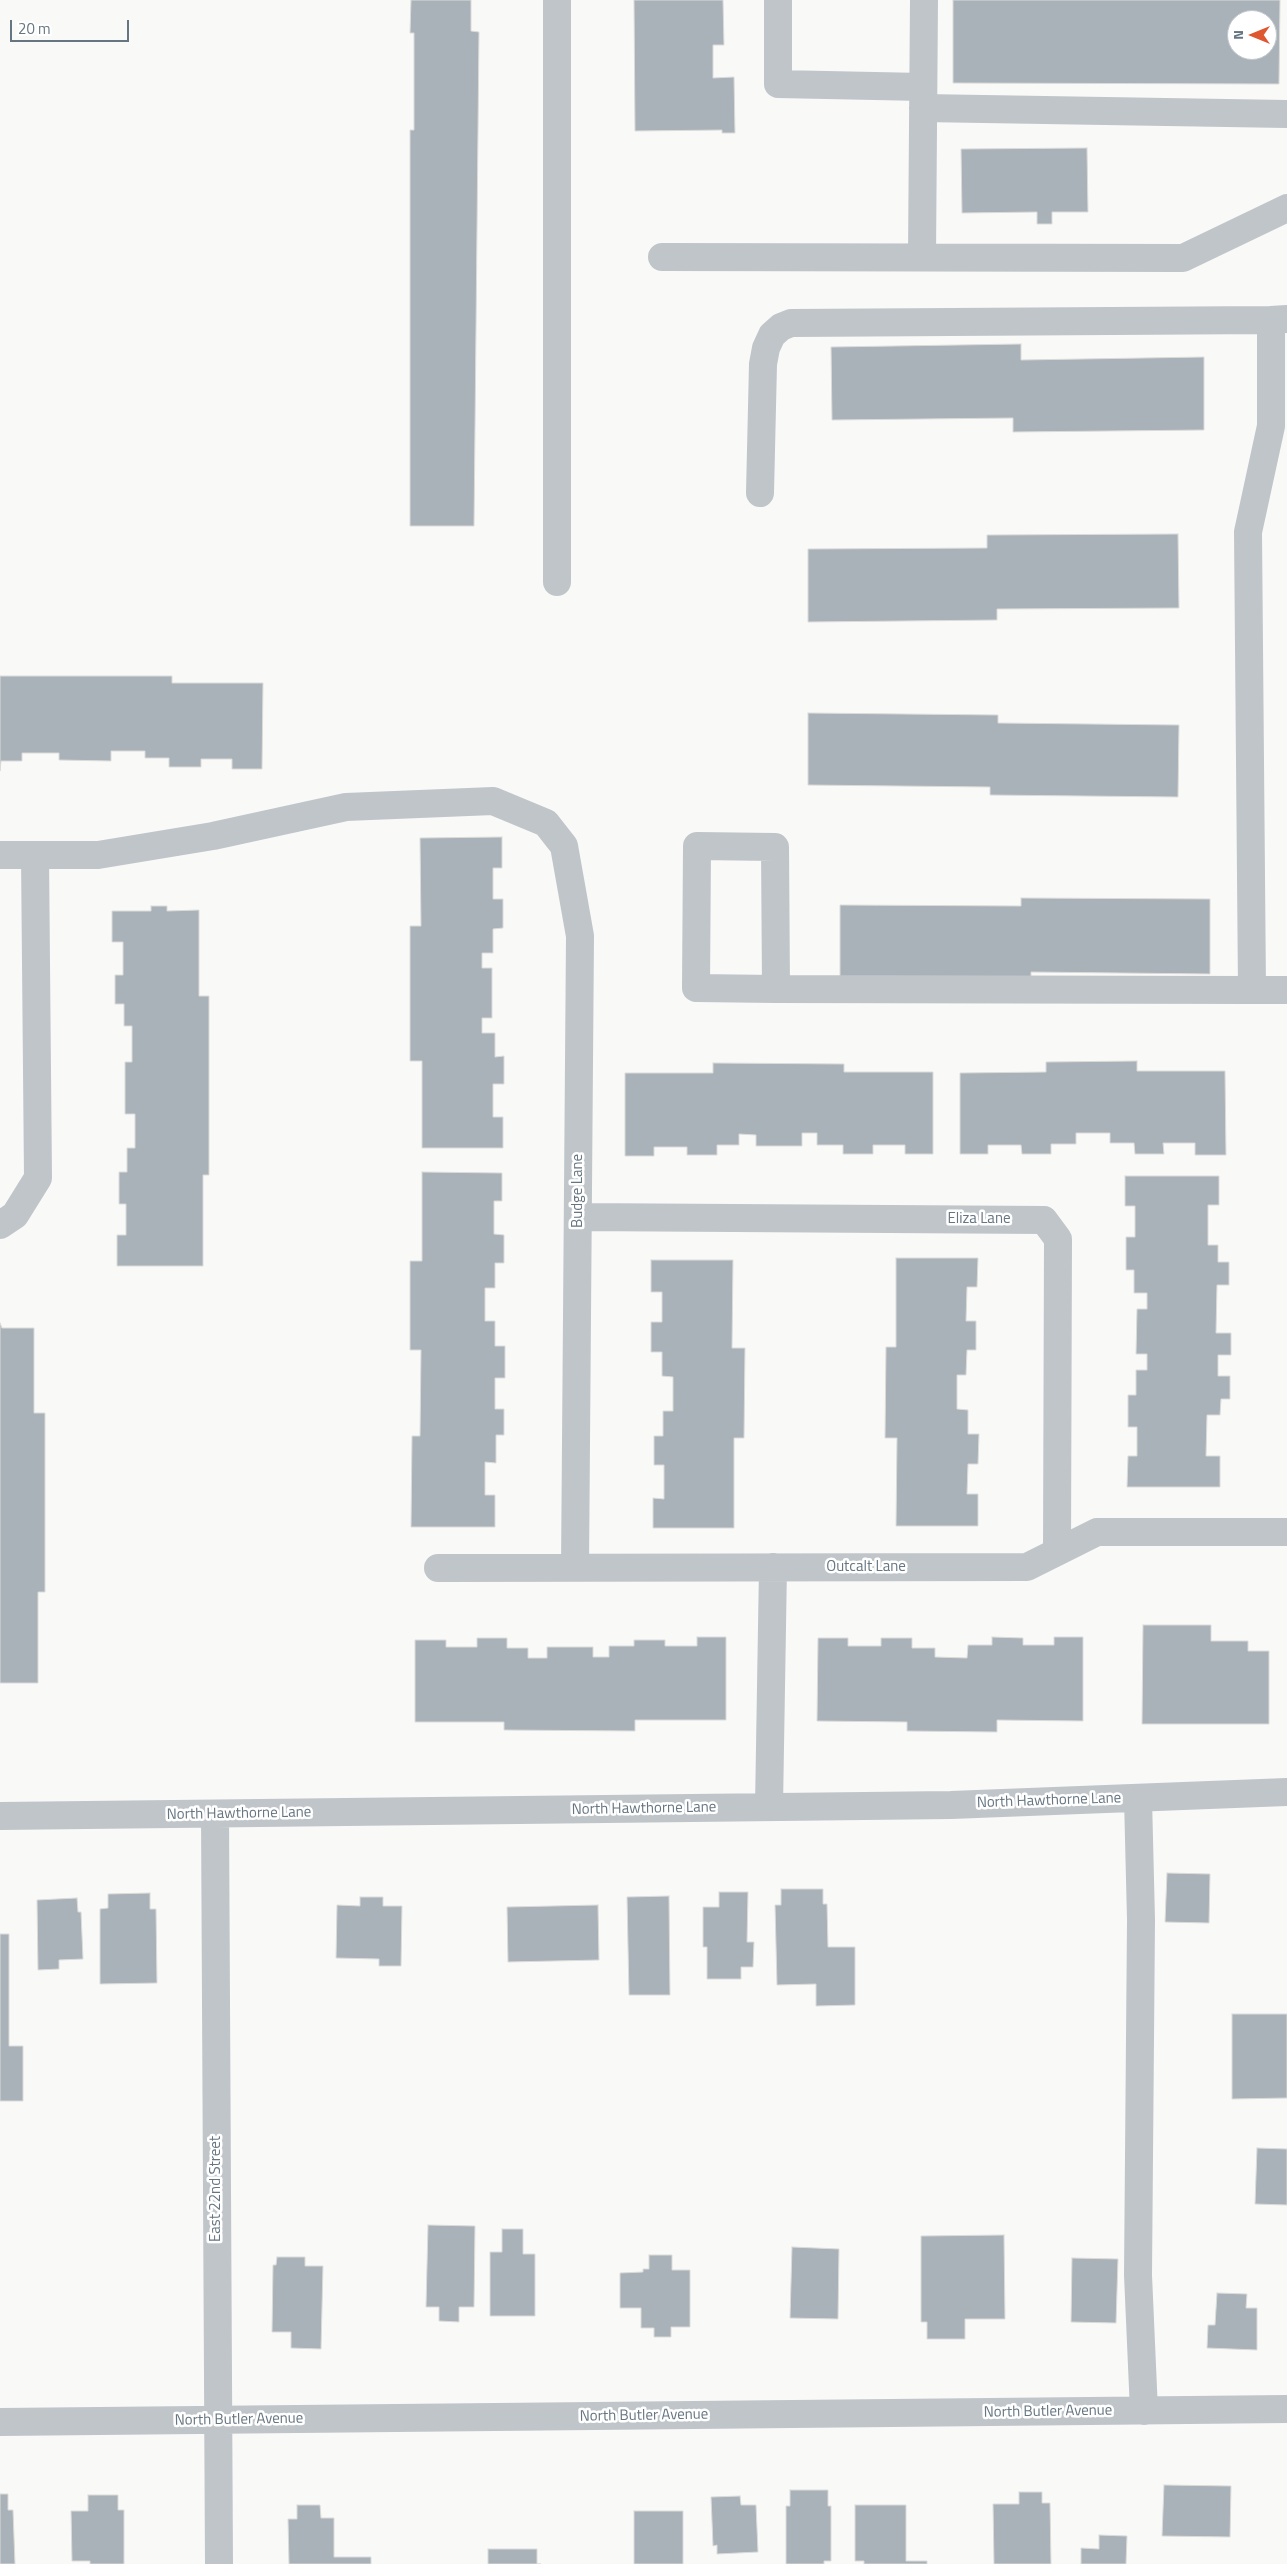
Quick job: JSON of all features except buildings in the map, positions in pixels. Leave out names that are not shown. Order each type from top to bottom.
[{"type":"street","points":[[556,0],[556,582]]},
{"type":"street","points":[[778,0],[778,84],[924,97],[1287,114]]},
{"type":"street","points":[[922,256],[924,0]]},
{"type":"street","points":[[662,257],[1183,258],[1287,208]]},
{"type":"street","points":[[760,493],[766,348],[772,335],[781,327],[791,323],[1279,320],[1271,426],[1248,532],[1252,990]]},
{"type":"street","name":"Budge Lane","points":[[35,855],[98,855],[214,836],[346,807],[493,801],[546,822],[564,846],[580,936],[575,1568]]},
{"type":"street","points":[[776,989],[775,846],[697,846],[696,988],[776,989],[1287,990]]},
{"type":"street","points":[[0,855],[35,855],[38,1178],[15,1215],[0,1226]]},
{"type":"street","name":"Eliza Lane","points":[[578,1217],[1044,1220],[1058,1239],[1057,1551]]},
{"type":"street","name":"Outcalt Lane","points":[[438,1568],[1027,1567],[1097,1532],[1287,1532]]},
{"type":"street","points":[[769,1807],[773,1567]]},
{"type":"street","name":"North Hawthorne Lane","points":[[0,1816],[951,1805],[1287,1792]]},
{"type":"street","points":[[1138,1798],[1141,1920],[1138,2275],[1144,2411]]},
{"type":"street","name":"East 22nd Street","points":[[215,1814],[219,2564]]},
{"type":"street","name":"North Butler Avenue","points":[[0,2422],[1287,2410]]}]
